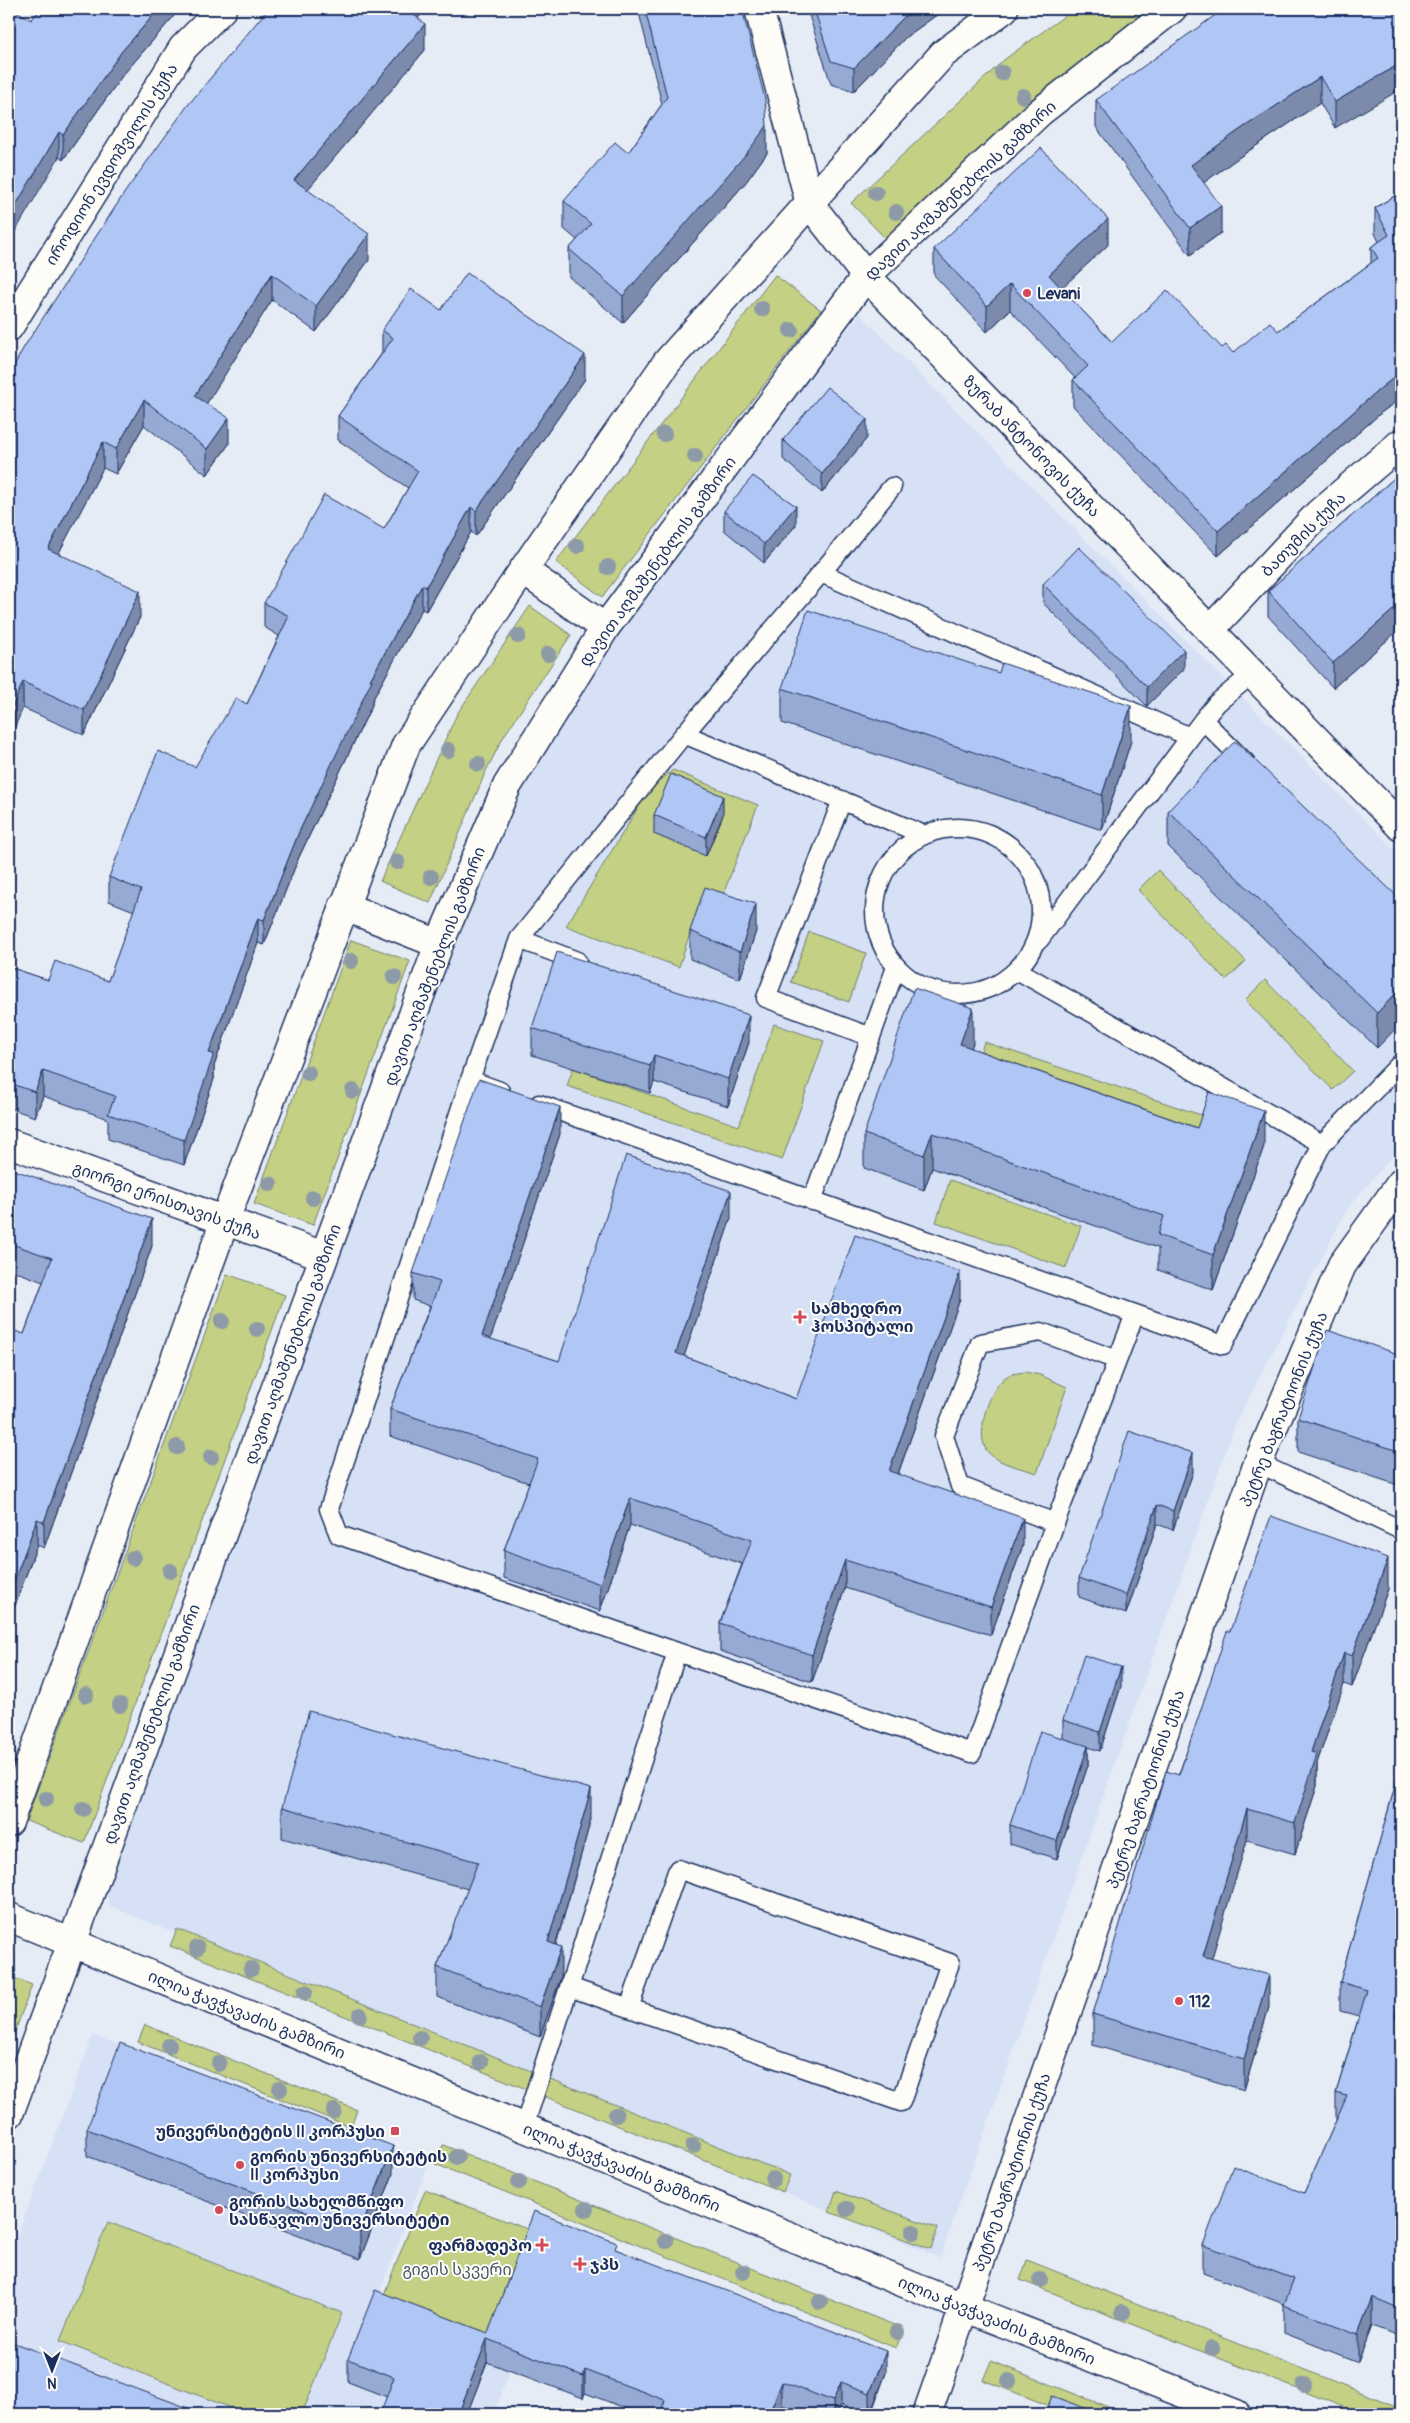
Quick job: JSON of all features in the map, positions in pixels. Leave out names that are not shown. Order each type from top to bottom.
[{"type":"street","name":"იროდიონ ევდოშვილის ქუჩა","points":[[9,327],[183,48],[222,9]]},
{"type":"street","name":"ზურაბ ანტონოვის ქუჩა","points":[[760,9],[810,204],[866,276],[1401,827]]},
{"type":"street","points":[[9,1822],[225,1220],[406,745],[523,570],[667,362],[943,54],[1004,9]]},
{"type":"street","name":"დავით აღმაშენებლის გამზირი","points":[[9,2114],[439,944],[507,786],[605,628],[866,276],[1040,112],[1172,9]]},
{"type":"street","name":"ბათუმის ქუჩა","points":[[1210,630],[1318,514],[1401,443]]},
{"type":"street","points":[[523,570],[605,628]]},
{"type":"street","points":[[344,906],[439,944]]},
{"type":"street","name":"გიორგი ერისთავის ქუჩა","points":[[9,1143],[324,1256]]},
{"type":"street","name":"პეტრე ბაგრატიონის ქუჩა","points":[[927,2414],[1258,1464],[1342,1265],[1401,1183]]},
{"type":"street","name":"ილია ჭავჭავაძის გამზირი","points":[[9,1917],[963,2308],[1236,2414]]},
{"type":"lane","points":[[892,487],[684,734],[519,939],[470,1080],[329,1509],[339,1535],[972,1753],[1055,1524],[1135,1314]]},
{"type":"lane","points":[[821,573],[1190,737]]},
{"type":"lane","points":[[1034,947],[1042,919],[1039,890],[1027,864],[1007,843],[981,831],[952,828],[924,835],[902,849],[885,870],[876,894],[875,920],[882,946],[896,967],[917,984],[942,993],[968,994],[994,987],[1017,970],[1217,703],[1252,674]]},
{"type":"lane","points":[[1203,720],[1258,775]]},
{"type":"lane","points":[[684,734],[924,835]]},
{"type":"lane","points":[[842,800],[766,998],[871,1037]]},
{"type":"lane","points":[[519,939],[594,967]]},
{"type":"lane","points":[[812,1201],[896,967]]},
{"type":"lane","points":[[1017,970],[1322,1144]]},
{"type":"lane","points":[[470,1080],[1223,1345],[1322,1144],[1401,1063]]},
{"type":"lane","points":[[1055,1524],[960,1486],[944,1436],[957,1402],[980,1343],[1041,1332],[1118,1360]]},
{"type":"lane","points":[[1258,1464],[1401,1530]]},
{"type":"lane","points":[[524,2127],[677,1652]]},
{"type":"lane","points":[[569,1987],[629,2008],[901,2102],[950,1963],[678,1869],[629,2008]]},
{"type":"shaded area","name":"სამხედრო ჰოსპიტალი","points":[[860,314],[1401,856],[1401,1146],[1347,1209],[1235,1425],[940,2258],[110,1906],[103,1881],[502,808],[607,634]]},
{"type":"shaded area","name":"გორის სახელმწიფო სასწავლო უნივერსიტეტი","points":[[93,2035],[429,2162],[373,2310],[513,2362],[494,2414],[9,2414],[9,2258]]},
{"type":"green space","points":[[1074,9],[1162,9],[886,239],[851,203],[1005,59]]},
{"type":"green space","points":[[775,275],[821,310],[602,597],[556,562]]},
{"type":"green space","points":[[530,606],[571,635],[504,736],[486,771],[430,903],[380,881],[457,714]]},
{"type":"green space","points":[[673,770],[758,805],[718,907],[700,902],[679,967],[566,926],[650,788]]},
{"type":"green space","points":[[1158,870],[1246,961],[1226,980],[1138,890]]},
{"type":"green space","points":[[809,932],[866,953],[849,1002],[791,982]]},
{"type":"green space","points":[[351,940],[410,961],[313,1225],[254,1204]]},
{"type":"green space","points":[[1265,980],[1353,1071],[1333,1090],[1245,1000]]},
{"type":"green space","points":[[774,1024],[824,1041],[782,1160],[567,1086],[573,1068],[739,1126]]},
{"type":"green space","points":[[984,1042],[1204,1116],[1193,1150],[973,1075]]},
{"type":"green space","points":[[950,1180],[1081,1226],[1066,1268],[936,1222]]},
{"type":"green space","points":[[227,1274],[285,1295],[84,1843],[26,1821]]},
{"type":"green space","points":[[1025,1372],[1040,1375],[1067,1387],[1037,1473],[997,1459],[987,1451],[983,1443],[983,1421],[990,1398],[1002,1380],[1009,1375]]},
{"type":"green space","points":[[177,1929],[790,2175],[783,2192],[170,1946]]},
{"type":"green space","points":[[9,1976],[32,1985],[9,2048]]},
{"type":"green space","points":[[145,2025],[357,2110],[351,2127],[138,2042]]},
{"type":"green space","points":[[443,2145],[904,2329],[896,2348],[435,2164]]},
{"type":"green space","name":"გიგის სკვერი","points":[[425,2190],[535,2232],[489,2350],[379,2307]]},
{"type":"green space","points":[[836,2191],[938,2228],[931,2249],[829,2212]]},
{"type":"green space","points":[[108,2222],[342,2313],[302,2414],[246,2414],[60,2341]]},
{"type":"green space","points":[[1027,2260],[1401,2408],[1401,2414],[1361,2414],[1020,2280]]},
{"type":"green space","points":[[991,2361],[1126,2414],[1070,2414],[983,2380]]},
{"type":"building","points":[[9,9],[13,9],[31,20],[41,9],[159,9],[122,51],[63,135],[59,132],[9,217]]},
{"type":"building","points":[[268,9],[407,9],[425,24],[294,180],[369,234],[316,306],[272,274],[195,396],[229,418],[207,449],[144,400],[116,449],[103,442],[48,549],[140,591],[84,710],[23,682],[9,714],[9,375],[24,347],[125,192],[188,105]]},
{"type":"building","points":[[645,9],[742,9],[765,99],[767,126],[746,154],[623,296],[569,249],[591,224],[564,201],[615,142],[628,153],[667,97]]},
{"type":"building","points":[[814,9],[914,9],[854,68],[831,61]]},
{"type":"building","points":[[1224,9],[1401,9],[1401,63],[1335,102],[1320,77],[1238,131],[1191,165],[1221,206],[1190,228],[1096,100]]},
{"type":"building","points":[[1041,148],[1108,219],[1049,275],[1112,342],[1167,290],[1222,348],[1226,345],[1233,353],[1270,322],[1278,331],[1378,258],[1371,247],[1389,235],[1375,208],[1401,192],[1401,372],[1218,531],[1073,380],[1088,366],[1010,284],[987,306],[934,249]]},
{"type":"building","points":[[467,273],[585,355],[476,511],[471,507],[426,587],[422,585],[370,680],[372,680],[299,832],[264,920],[258,918],[209,1053],[214,1054],[184,1140],[108,1114],[115,1096],[43,1071],[35,1092],[9,1083],[9,967],[48,980],[55,961],[108,981],[141,890],[109,877],[158,751],[195,767],[236,698],[247,704],[289,616],[264,603],[324,495],[384,529],[418,471],[338,416],[393,338],[382,330],[411,289],[441,310]]},
{"type":"building","points":[[827,387],[867,419],[822,474],[783,440]]},
{"type":"building","points":[[1401,472],[1401,603],[1333,663],[1268,591]]},
{"type":"building","points":[[753,476],[796,506],[764,544],[724,511]]},
{"type":"building","points":[[1079,547],[1184,650],[1147,687],[1043,584]]},
{"type":"building","points":[[808,610],[999,673],[1002,663],[1131,706],[1102,795],[782,688]]},
{"type":"building","points":[[1401,717],[1401,725],[1397,721]]},
{"type":"building","points":[[1235,741],[1401,900],[1401,988],[1377,1013],[1168,811]]},
{"type":"building","points":[[671,774],[723,796],[706,837],[654,815]]},
{"type":"building","points":[[705,887],[756,904],[740,952],[690,931]]},
{"type":"building","points":[[557,952],[749,1015],[728,1079],[654,1055],[650,1066],[532,1028]]},
{"type":"building","points":[[914,988],[973,1008],[960,1044],[1197,1128],[1209,1092],[1264,1111],[1213,1255],[1158,1235],[1164,1216],[932,1133],[924,1155],[864,1134]]},
{"type":"building","points":[[479,1079],[560,1107],[482,1336],[559,1361],[626,1155],[731,1191],[676,1353],[796,1399],[855,1235],[960,1272],[889,1471],[1023,1518],[991,1607],[845,1560],[812,1655],[720,1623],[752,1540],[630,1498],[600,1584],[504,1550],[538,1459],[390,1409],[440,1282],[413,1273]]},
{"type":"building","points":[[9,1168],[152,1219],[44,1522],[37,1519],[9,1595],[9,1329],[24,1334],[52,1258],[9,1243]]},
{"type":"building","points":[[1327,1330],[1401,1355],[1401,1452],[1298,1418]]},
{"type":"building","points":[[1129,1431],[1193,1453],[1173,1511],[1157,1505],[1126,1595],[1079,1578]]},
{"type":"building","points":[[1271,1516],[1388,1558],[1352,1656],[1344,1653],[1311,1752],[1317,1754],[1295,1823],[1247,1809],[1203,1956],[1269,1975],[1244,2059],[1093,2014],[1166,1771],[1179,1775],[1227,1631],[1230,1631]]},
{"type":"building","points":[[1084,1655],[1121,1667],[1100,1732],[1063,1720]]},
{"type":"building","points":[[309,1711],[591,1789],[548,1942],[561,1947],[540,2007],[437,1967],[478,1862],[282,1807]]},
{"type":"building","points":[[1040,1731],[1088,1746],[1057,1841],[1010,1825]]},
{"type":"building","points":[[1401,1765],[1401,1945],[1398,1956],[1401,1957],[1401,1996],[1395,2017],[1401,2018],[1401,2309],[1372,2297],[1358,2334],[1284,2305],[1294,2279],[1203,2245],[1233,2166],[1304,2193],[1347,2096],[1336,2093],[1367,1990],[1340,1982]]},
{"type":"building","name":"გორის უნივერსიტეტის II კორპუსი","points":[[120,2043],[393,2146],[360,2232],[87,2129]]},
{"type":"building","points":[[534,2211],[617,2243],[615,2249],[886,2351],[870,2393],[841,2382],[833,2401],[782,2382],[769,2414],[660,2414],[665,2400],[585,2370],[583,2376],[487,2339],[460,2410],[466,2414],[380,2414],[394,2377],[348,2359],[375,2290],[488,2333]]},
{"type":"building","points":[[9,2341],[204,2414],[9,2414]]},
{"type":"building","points":[[1052,2396],[1101,2414],[1045,2414]]},
{"type":"building","points":[[985,2408],[1001,2414],[983,2414]]},
{"type":"place","name":"Levani","points":[[1027,293]]},
{"type":"place","name":"სამხედრო ჰოსპიტალი","points":[[800,1317]]},
{"type":"place","name":"112","points":[[1179,2001]]},
{"type":"place","name":"უნივერსიტეტის II კორპუსი","points":[[395,2131]]},
{"type":"place","name":"გორის უნივერსიტეტის II კორპუსი","points":[[240,2165]]},
{"type":"place","name":"გორის სახელმწიფო სასწავლო უნივერსიტეტი","points":[[219,2210]]},
{"type":"place","name":"ფარმადეპო","points":[[542,2245]]},
{"type":"place","name":"ჯპს","points":[[580,2264]]}]
